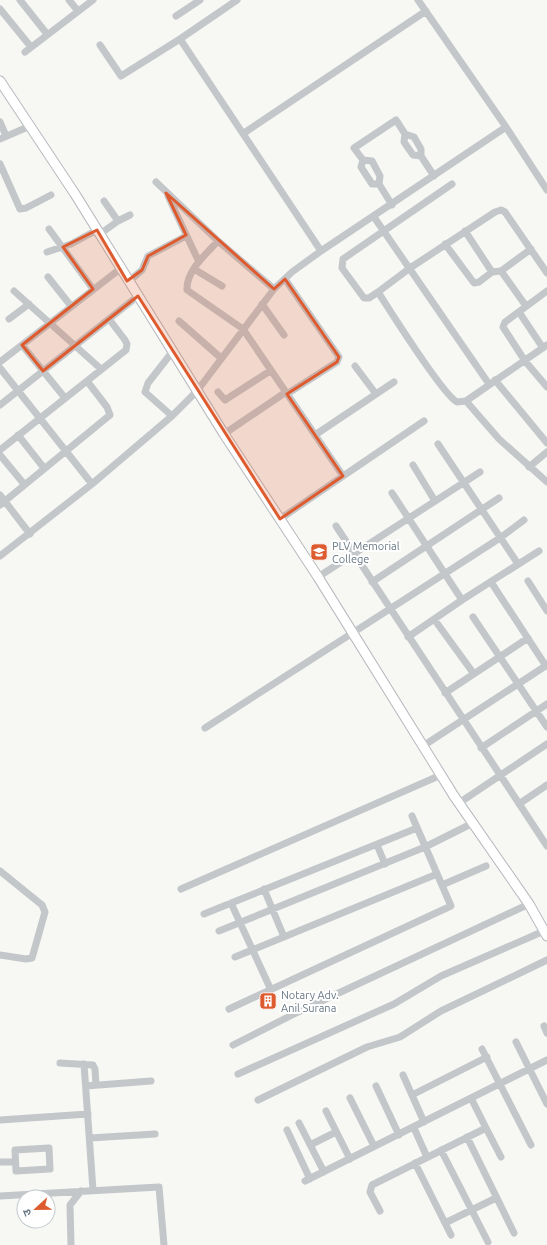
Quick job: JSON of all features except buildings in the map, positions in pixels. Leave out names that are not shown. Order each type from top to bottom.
[{"type":"main road","points":[[0,81],[98,232],[224,434],[318,577],[441,775],[529,904],[546,933]]},
{"type":"street","points":[[20,0],[47,34]]},
{"type":"street","points":[[69,0],[78,11]]},
{"type":"street","points":[[25,52],[93,0]]},
{"type":"street","points":[[176,16],[200,0]]},
{"type":"street","points":[[100,44],[121,76],[180,39],[237,0]]},
{"type":"street","points":[[418,0],[506,127],[547,190]]},
{"type":"street","points":[[0,9],[31,47]]},
{"type":"street","points":[[244,133],[426,11]]},
{"type":"street","points":[[180,39],[244,133],[321,251]]},
{"type":"street","points":[[392,205],[379,184],[380,176],[372,161],[363,160],[354,148],[396,120],[405,134],[414,137],[421,149],[421,156],[434,176]]},
{"type":"street","points":[[0,122],[3,138],[30,126]]},
{"type":"street","points":[[0,556],[92,484],[172,416],[197,390],[262,304],[274,289],[285,279],[321,251],[392,205],[506,127]]},
{"type":"street","points":[[405,134],[404,142],[413,155],[421,156]]},
{"type":"street","points":[[363,160],[361,167],[367,178],[372,184],[379,184]]},
{"type":"street","points":[[0,164],[20,209],[26,208],[52,195]]},
{"type":"street","points":[[156,182],[218,241],[274,289]]},
{"type":"street","points":[[452,184],[346,257],[342,263],[342,268],[364,298],[369,298],[465,230],[501,210],[505,212],[547,273]]},
{"type":"street","points":[[166,192],[186,236],[200,262]]},
{"type":"street","points":[[104,201],[118,221]]},
{"type":"street","points":[[47,252],[98,232],[130,215]]},
{"type":"street","points":[[374,217],[492,382],[547,443]]},
{"type":"street","points":[[49,229],[93,290]]},
{"type":"street","points":[[465,230],[492,272]]},
{"type":"street","points":[[128,282],[142,270],[148,256],[186,236]]},
{"type":"street","points":[[218,241],[194,269],[186,282],[187,290],[243,330],[343,476]]},
{"type":"street","points":[[445,244],[472,281],[479,282],[492,272],[501,271],[531,249]]},
{"type":"street","points":[[0,362],[120,269]]},
{"type":"street","points":[[194,269],[222,286]]},
{"type":"street","points":[[501,271],[526,306]]},
{"type":"street","points":[[48,277],[71,306]]},
{"type":"street","points":[[224,434],[286,393],[337,362],[339,357],[285,279]]},
{"type":"street","points":[[14,291],[75,344],[101,369]]},
{"type":"street","points":[[547,291],[505,322],[503,327],[525,361],[547,387]]},
{"type":"street","points":[[378,292],[450,397],[457,402],[466,401],[545,346],[519,312]]},
{"type":"street","points":[[0,406],[75,344],[138,296]]},
{"type":"street","points":[[9,319],[29,304]]},
{"type":"street","points":[[262,304],[284,336]]},
{"type":"street","points":[[0,450],[88,381],[127,348],[125,340],[109,318]]},
{"type":"street","points":[[179,321],[221,358]]},
{"type":"street","points":[[22,344],[65,398]]},
{"type":"street","points":[[172,416],[145,392],[148,382],[173,351]]},
{"type":"street","points":[[355,366],[376,394]]},
{"type":"street","points":[[0,368],[92,484]]},
{"type":"street","points":[[218,392],[223,399],[226,399],[270,371]]},
{"type":"street","points":[[30,534],[2,500],[110,415],[107,407],[88,381]]},
{"type":"street","points":[[315,435],[394,382]]},
{"type":"street","points":[[466,401],[499,439],[547,482]]},
{"type":"street","points":[[280,519],[424,421]]},
{"type":"street","points":[[18,435],[44,468]]},
{"type":"street","points":[[438,444],[518,564]]},
{"type":"street","points":[[529,467],[547,452]]},
{"type":"street","points":[[0,455],[24,484]]},
{"type":"street","points":[[413,466],[436,501]]},
{"type":"street","points":[[318,577],[480,472]]},
{"type":"street","points":[[392,492],[462,600]]},
{"type":"street","points":[[372,582],[499,498]]},
{"type":"street","points":[[205,728],[500,538],[524,520]]},
{"type":"street","points":[[336,526],[463,721],[547,846]]},
{"type":"street","points":[[408,637],[462,600],[539,551]]},
{"type":"street","points":[[528,581],[547,611]]},
{"type":"street","points":[[423,746],[546,665],[491,582]]},
{"type":"street","points":[[473,617],[547,727]]},
{"type":"street","points":[[434,619],[474,674]]},
{"type":"street","points":[[445,693],[528,638]]},
{"type":"street","points":[[481,748],[547,704]]},
{"type":"street","points":[[459,803],[547,744]]},
{"type":"street","points":[[181,889],[441,775]]},
{"type":"street","points":[[519,804],[547,786]]},
{"type":"street","points":[[229,1009],[451,906],[412,816]]},
{"type":"street","points":[[219,930],[385,864],[425,847],[473,823]]},
{"type":"street","points":[[204,914],[417,828]]},
{"type":"street","points":[[378,845],[385,864]]},
{"type":"street","points":[[442,885],[486,866]]},
{"type":"street","points":[[0,871],[42,905],[45,910],[32,958],[26,959],[0,955]]},
{"type":"street","points":[[235,957],[437,874]]},
{"type":"street","points":[[264,889],[284,937]]},
{"type":"street","points":[[231,903],[271,990]]},
{"type":"street","points":[[233,1045],[296,1013],[529,904]]},
{"type":"street","points":[[238,1074],[394,1004],[441,976],[546,933]]},
{"type":"street","points":[[258,1100],[367,1047],[400,1037],[441,1011],[547,960]]},
{"type":"street","points":[[516,1042],[547,1104]]},
{"type":"street","points":[[482,1049],[487,1056],[530,1145]]},
{"type":"street","points":[[412,1095],[487,1056]]},
{"type":"street","points":[[287,1130],[308,1180],[547,1060]]},
{"type":"street","points":[[60,1063],[91,1064],[94,1066],[96,1085]]},
{"type":"street","points":[[84,1064],[94,1190]]},
{"type":"street","points":[[403,1075],[424,1122]]},
{"type":"street","points":[[86,1086],[151,1081]]},
{"type":"street","points":[[376,1086],[399,1135]]},
{"type":"street","points":[[350,1098],[374,1146]]},
{"type":"street","points":[[471,1098],[501,1157]]},
{"type":"street","points":[[326,1111],[350,1159]]},
{"type":"street","points":[[0,1120],[88,1114]]},
{"type":"street","points":[[299,1123],[324,1172]]},
{"type":"street","points":[[414,1128],[427,1157]]},
{"type":"street","points":[[380,1211],[370,1192],[370,1187],[486,1128]]},
{"type":"street","points":[[310,1145],[336,1132]]},
{"type":"street","points":[[90,1138],[155,1134]]},
{"type":"street","points":[[467,1137],[514,1233]]},
{"type":"street","points":[[49,1148],[50,1169],[16,1171],[15,1162],[14,1150],[49,1148]]},
{"type":"street","points":[[441,1150],[488,1242]]},
{"type":"street","points":[[0,1162],[15,1162]]},
{"type":"street","points":[[415,1163],[451,1235]]},
{"type":"street","points":[[0,1196],[159,1187],[164,1245]]},
{"type":"street","points":[[71,1245],[70,1205],[81,1191]]},
{"type":"street","points":[[445,1223],[496,1198]]},
{"type":"highlighted area","points":[[166,193],[274,289],[285,279],[339,357],[337,362],[287,394],[343,476],[280,519],[138,296],[43,371],[22,345],[93,289],[63,247],[97,230],[127,281],[142,270],[148,256],[186,235]]},
{"type":"place","name":"PLV Memorial College","points":[[319,552]]},
{"type":"place","name":"Notary Adv. Anil Surana","points":[[268,1001]]}]
